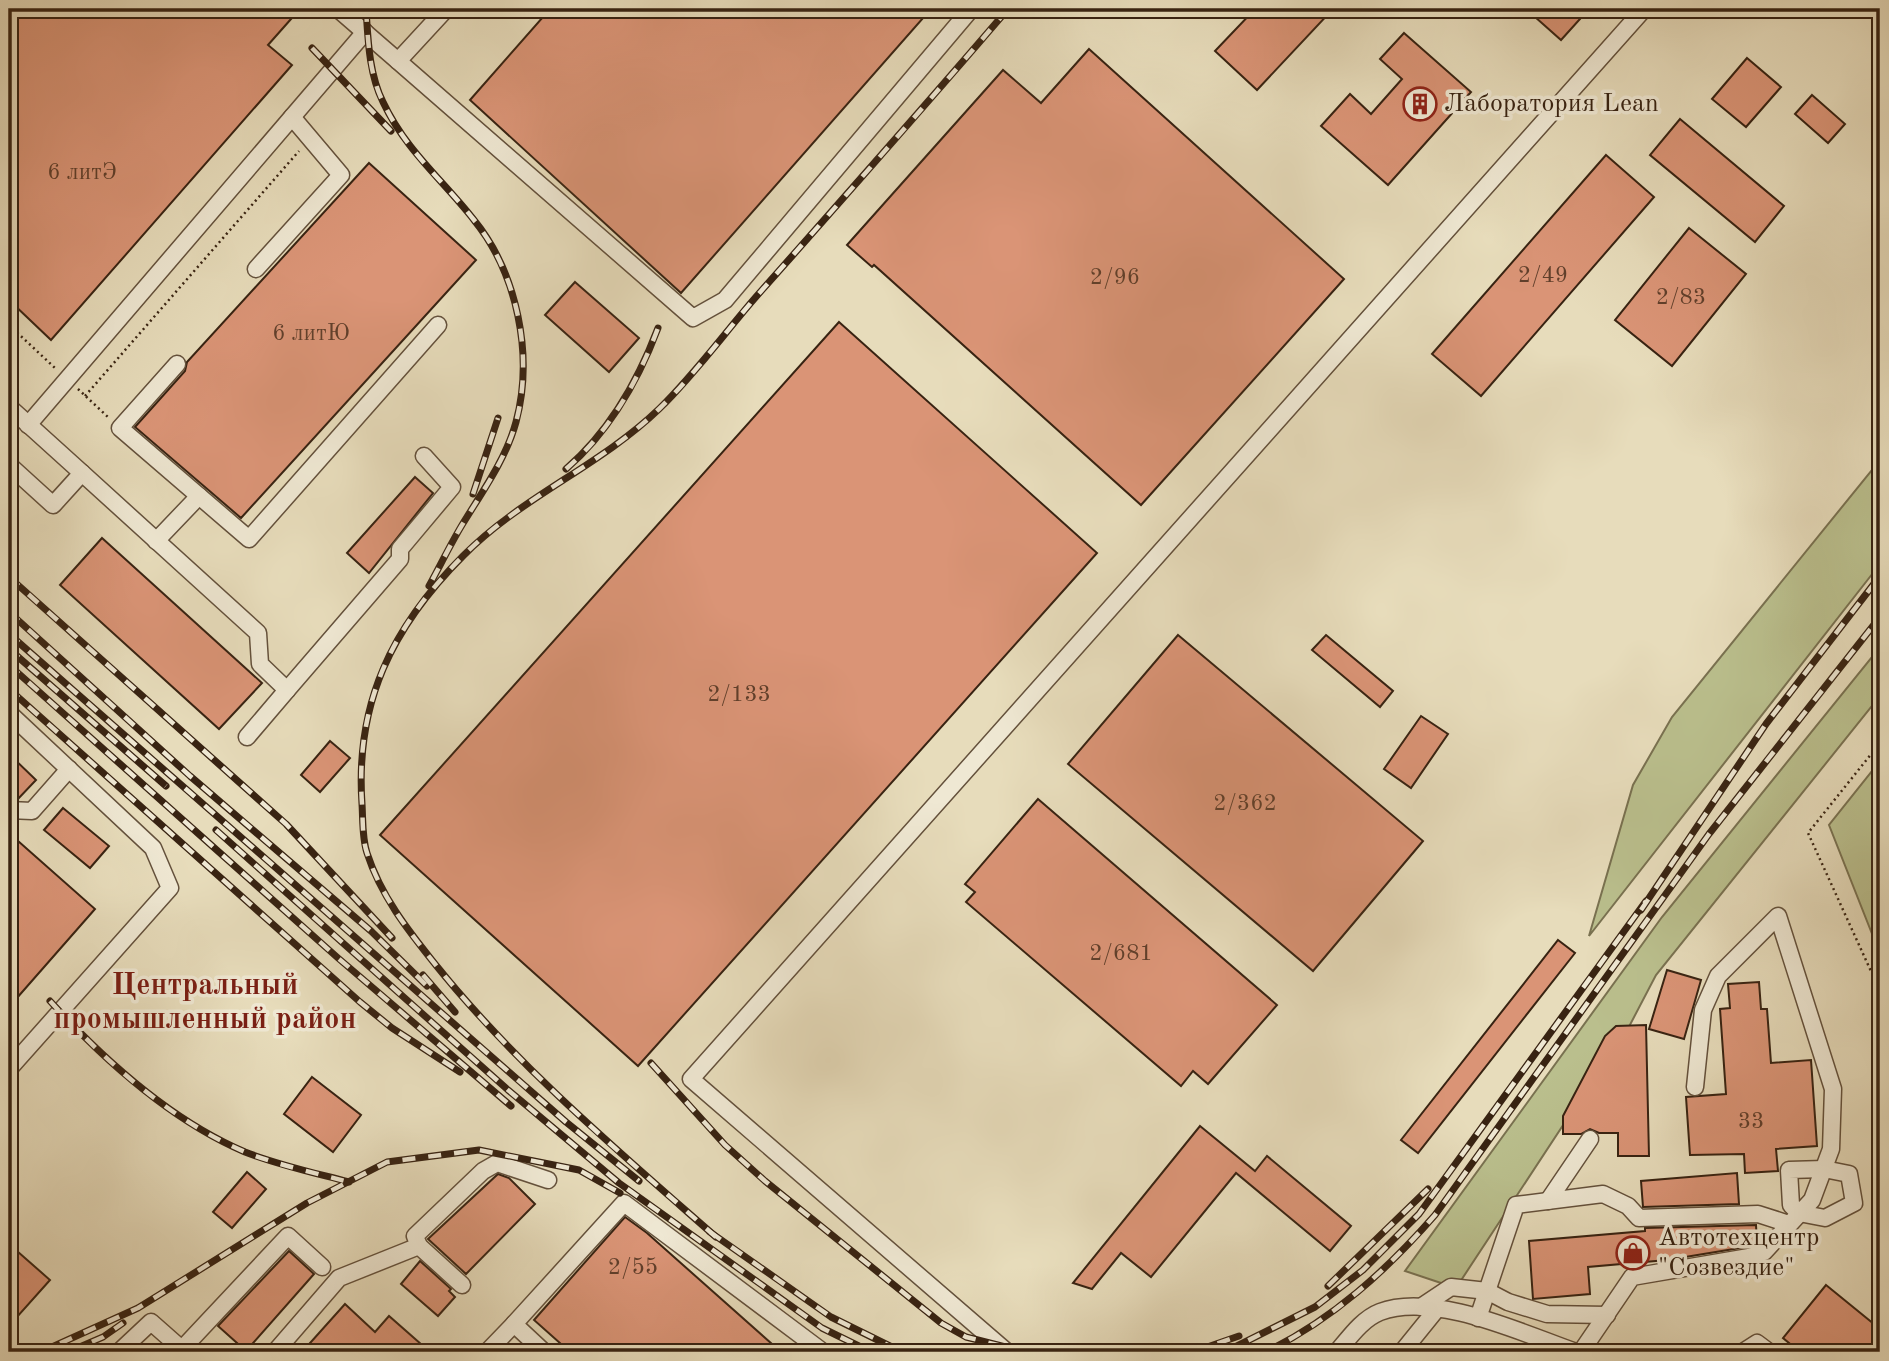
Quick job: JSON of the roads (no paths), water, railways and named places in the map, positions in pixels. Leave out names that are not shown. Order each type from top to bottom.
[{"type":"lane","points":[[338,9],[692,318],[725,300],[971,9]]},
{"type":"lane","points":[[398,61],[446,9]]},
{"type":"lane","points":[[1007,1352],[691,1079],[1644,9]]},
{"type":"lane","points":[[28,425],[365,32]]},
{"type":"lane","points":[[256,269],[341,175],[292,117]]},
{"type":"lane","points":[[177,364],[120,428],[250,539],[438,325]]},
{"type":"lane","points":[[9,407],[258,634],[260,664],[287,690]]},
{"type":"lane","points":[[247,737],[400,559],[400,549],[452,486],[424,456]]},
{"type":"lane","points":[[9,465],[53,505],[82,472]]},
{"type":"lane","points":[[156,541],[200,496]]},
{"type":"lane","points":[[9,713],[153,848],[170,888],[9,1069]]},
{"type":"lane","points":[[9,810],[32,811],[69,769]]},
{"type":"lane","points":[[1581,1352],[1632,1277],[1749,1257],[1763,1252],[1812,1200],[1830,1149],[1833,1089],[1778,916],[1718,976],[1703,1010],[1695,1087]]},
{"type":"lane","points":[[1548,1201],[1590,1139]]},
{"type":"lane","points":[[462,1285],[419,1245],[415,1236],[483,1171],[497,1163],[548,1180]]},
{"type":"lane","points":[[1478,1318],[1516,1205],[1603,1194],[1628,1206],[1639,1218],[1758,1214],[1794,1219],[1825,1218],[1854,1203],[1849,1174],[1824,1169],[1789,1170],[1794,1219]]},
{"type":"lane","points":[[487,1352],[624,1203],[823,1352]]},
{"type":"lane","points":[[118,1352],[151,1322],[183,1351],[288,1236],[322,1267]]},
{"type":"lane","points":[[275,1352],[339,1278],[419,1245]]},
{"type":"lane","points":[[1402,1352],[1429,1308],[1451,1287],[1486,1291],[1508,1302],[1547,1314],[1607,1315]]},
{"type":"lane","points":[[1337,1352],[1362,1324],[1378,1312],[1399,1307],[1429,1308],[1478,1318],[1576,1352]]},
{"type":"lane","points":[[513,1324],[544,1352]]},
{"type":"lane","points":[[1743,1352],[1758,1343],[1769,1352]]},
{"type":"railway","points":[[366,9],[372,68],[383,102],[413,150],[462,205],[489,241],[511,290],[522,343],[521,396],[512,436],[493,475],[429,586]]},
{"type":"railway","points":[[716,1237],[569,1106],[499,1037],[435,964],[396,912],[373,869],[363,835],[361,767],[372,700],[398,639],[416,610],[438,583],[463,556],[510,516],[612,448],[659,409],[1008,9]]},
{"type":"railway","points":[[312,48],[391,131]]},
{"type":"railway","points":[[566,469],[596,438],[621,404],[658,328]]},
{"type":"railway","points":[[473,494],[498,418]]},
{"type":"railway","points":[[1641,910],[1766,724],[1880,576]]},
{"type":"railway","points":[[9,577],[286,824],[392,938]]},
{"type":"railway","points":[[9,612],[190,776],[371,931],[427,986]]},
{"type":"railway","points":[[1266,1352],[1314,1325],[1357,1292],[1435,1215],[1709,834],[1880,617]]},
{"type":"railway","points":[[9,634],[566,1122],[639,1181]]},
{"type":"railway","points":[[9,649],[166,786]]},
{"type":"railway","points":[[9,665],[338,958],[511,1106]]},
{"type":"railway","points":[[9,689],[360,1002],[392,1028],[460,1072]]},
{"type":"railway","points":[[216,830],[508,1090],[619,1183],[822,1328],[871,1352]]},
{"type":"railway","points":[[1225,1352],[1315,1307],[1363,1270],[1419,1214],[1646,901]]},
{"type":"railway","points":[[423,975],[455,1012]]},
{"type":"railway","points":[[50,1001],[93,1045],[140,1087],[190,1123],[245,1152],[349,1182]]},
{"type":"railway","points":[[651,1063],[725,1145],[765,1181],[941,1323],[966,1337],[1026,1352]]},
{"type":"railway","points":[[9,1350],[52,1347],[138,1308],[307,1203],[387,1162],[479,1150],[579,1170],[620,1193]]},
{"type":"railway","points":[[1328,1286],[1428,1189]]},
{"type":"railway","points":[[710,1232],[831,1317],[902,1352]]},
{"type":"railway","points":[[68,1352],[103,1337],[123,1323]]},
{"type":"railway","points":[[1193,1352],[1239,1336]]},
{"type":"place","name":"Лаборатория Lean","points":[[1420,104]]},
{"type":"place","name":"Автотехцентр \"Созвездие\"","points":[[1633,1253]]},
{"type":"district","name":"Центральный промышленный район","points":[[205,1003]]}]
